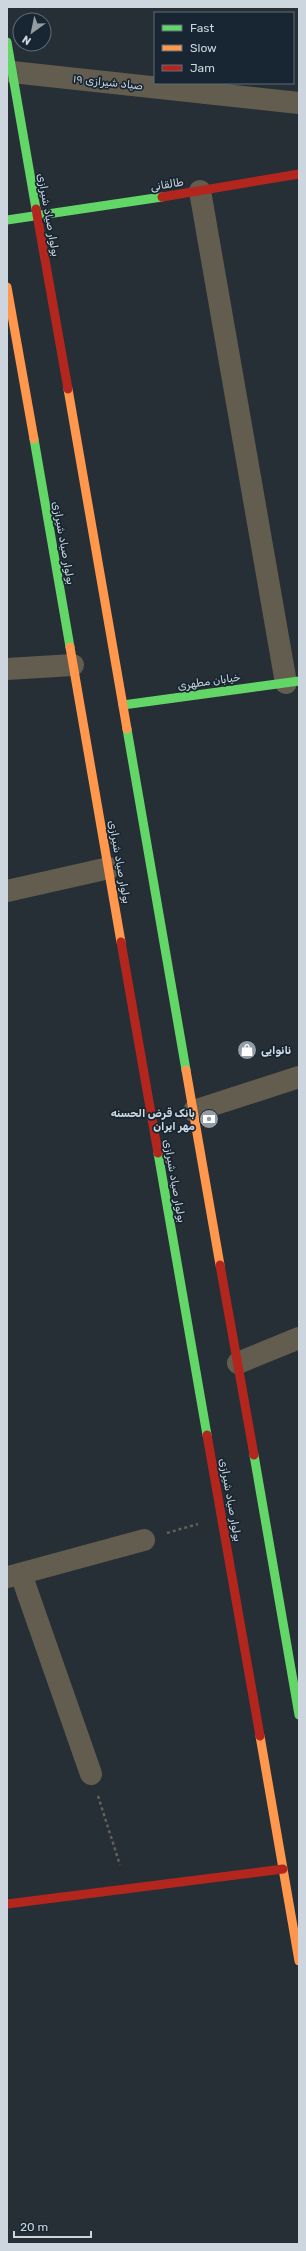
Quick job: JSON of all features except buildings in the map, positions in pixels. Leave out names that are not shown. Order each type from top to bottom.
[{"type":"main road","name":"بولوار صیاد شیرازی","points":[[7,42],[299,1715]]},
{"type":"main road","name":"طالقانی","points":[[7,220],[200,191],[299,174]]},
{"type":"main road","name":"بولوار صیاد شیرازی","points":[[7,287],[299,1961]]},
{"type":"main road","name":"خیابان مطهری","points":[[123,705],[292,682]]},
{"type":"main road","points":[[7,1904],[294,1867]]},
{"type":"street","name":"صیاد شیرازی ۱۹","points":[[12,72],[299,103]]},
{"type":"street","points":[[200,191],[292,682]]},
{"type":"street","points":[[7,669],[73,665]]},
{"type":"street","points":[[7,892],[109,868]]},
{"type":"street","points":[[194,1111],[299,1077]]},
{"type":"street","points":[[238,1363],[299,1338]]},
{"type":"street","points":[[91,1774],[14,1576],[144,1540]]},
{"type":"path","points":[[144,1540],[222,1517]]},
{"type":"path","points":[[91,1774],[127,1889]]},
{"type":"traffic: fast","points":[[7,42],[36,209]]},
{"type":"traffic: fast","points":[[7,220],[162,197]]},
{"type":"traffic: fast","points":[[34,439],[70,647]]},
{"type":"traffic: fast","points":[[123,705],[299,681]]},
{"type":"traffic: fast","points":[[127,729],[186,1070]]},
{"type":"traffic: fast","points":[[158,1153],[207,1435]]},
{"type":"traffic: fast","points":[[254,1455],[299,1715]]},
{"type":"traffic: slow","points":[[7,287],[34,439]]},
{"type":"traffic: slow","points":[[68,389],[127,729]]},
{"type":"traffic: slow","points":[[70,647],[121,942]]},
{"type":"traffic: slow","points":[[186,1070],[220,1265]]},
{"type":"traffic: slow","points":[[260,1736],[299,1961]]},
{"type":"traffic: jam","points":[[162,197],[299,174]]},
{"type":"traffic: jam","points":[[36,209],[68,389]]},
{"type":"traffic: jam","points":[[121,942],[158,1153]]},
{"type":"traffic: jam","points":[[220,1265],[254,1455]]},
{"type":"traffic: jam","points":[[207,1435],[260,1736]]},
{"type":"traffic: jam","points":[[7,1904],[283,1869]]},
{"type":"place","name":"نانوایی","points":[[247,1050]]},
{"type":"place","name":"بانک قرض الحسنه مهر ایران","points":[[209,1119]]}]
